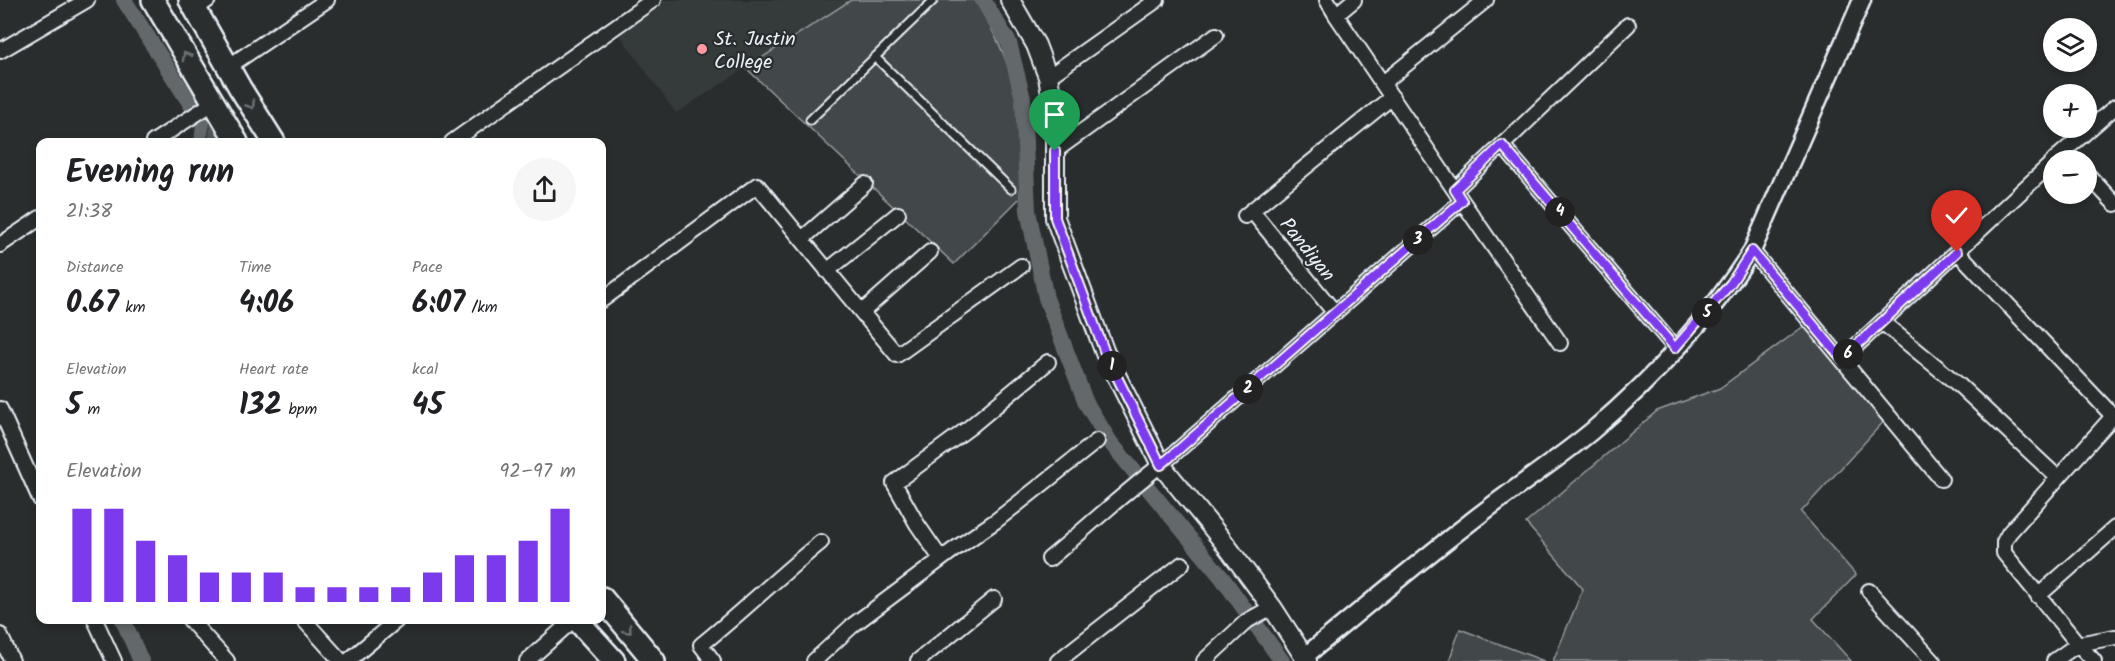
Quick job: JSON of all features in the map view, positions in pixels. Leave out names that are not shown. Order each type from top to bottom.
[{"type":"highway","points":[[153,0],[208,106],[234,138]]},
{"type":"highway","points":[[198,3],[228,67],[272,138]]},
{"type":"highway","points":[[606,603],[654,661]]},
{"type":"highway","points":[[579,624],[614,661]]},
{"type":"main road","points":[[1013,1],[1036,45],[1048,77],[1055,118],[1055,218],[1148,475],[1223,541],[1259,614],[1306,659]]},
{"type":"street","points":[[0,51],[87,0]]},
{"type":"street","points":[[228,67],[327,0]]},
{"type":"street","points":[[459,138],[653,0]]},
{"type":"street","points":[[1048,77],[1156,0]]},
{"type":"street","points":[[1327,0],[1560,342]]},
{"type":"street","points":[[1336,15],[1354,0]]},
{"type":"street","points":[[1383,84],[1486,0]]},
{"type":"street","points":[[1306,659],[1467,525],[1592,430],[1650,377],[1731,283],[1752,251],[1862,0]]},
{"type":"street","points":[[1049,559],[1088,528],[1335,312],[1459,195],[1502,145],[1628,25]]},
{"type":"street","points":[[1055,151],[1216,35]]},
{"type":"street","name":"Pandiyan","points":[[1335,312],[1249,213],[1392,97]]},
{"type":"street","points":[[159,138],[208,106]]},
{"type":"street","points":[[2067,149],[2115,107]]},
{"type":"street","points":[[1502,145],[1675,348]]},
{"type":"street","points":[[1842,359],[2043,171]]},
{"type":"street","points":[[801,239],[865,184]]},
{"type":"street","points":[[606,297],[757,185],[897,356],[1021,266]]},
{"type":"street","points":[[2097,185],[2115,204]]},
{"type":"street","points":[[828,271],[898,214]]},
{"type":"street","points":[[0,245],[36,221]]},
{"type":"street","points":[[1752,251],[1941,479]]},
{"type":"street","points":[[862,312],[930,252]]},
{"type":"street","points":[[1957,252],[2114,415],[2009,532],[2004,542],[2004,553],[2094,661]]},
{"type":"street","points":[[1882,322],[1960,386],[2057,477]]},
{"type":"street","points":[[941,559],[917,525],[894,483],[970,427],[1048,362]]},
{"type":"street","points":[[0,409],[36,490]]},
{"type":"street","points":[[814,661],[853,625],[997,520],[1097,441]]},
{"type":"street","points":[[2038,596],[2115,528]]},
{"type":"street","points":[[713,661],[701,645],[821,542]]},
{"type":"street","points":[[1058,661],[1182,564]]},
{"type":"street","points":[[1869,591],[1933,661]]},
{"type":"street","points":[[918,661],[994,599]]},
{"type":"street","points":[[1204,661],[1259,614]]},
{"type":"street","points":[[97,624],[114,661]]},
{"type":"street","points":[[194,624],[227,661]]},
{"type":"street","points":[[308,624],[341,661]]},
{"type":"street","points":[[348,661],[392,624]]},
{"type":"street","points":[[527,661],[570,624]]},
{"type":"street","points":[[0,635],[12,661]]},
{"type":"street","points":[[2054,661],[2078,644],[2115,638]]},
{"type":"lane","points":[[810,120],[934,0]]},
{"type":"lane","points":[[875,57],[1011,189]]},
{"type":"shaded area","name":"St. Justin College","points":[[662,0],[851,0],[676,113],[617,31]]},
{"type":"shaded area","points":[[851,0],[975,0],[1003,54],[1017,101],[1020,198],[954,264],[746,68]]},
{"type":"shaded area","points":[[1808,323],[1887,418],[1801,512],[1856,575],[1813,619],[1851,661],[1553,661],[1583,589],[1526,523],[1657,411],[1720,388]]},
{"type":"shaded area","points":[[1460,629],[1544,661],[1449,661]]},
{"type":"building","points":[[214,107],[233,138],[208,138]]},
{"type":"waterway","points":[[124,0],[204,125],[202,138]]},
{"type":"waterway","points":[[983,0],[1009,43],[1023,99],[1028,211],[1046,298],[1086,403],[1110,442],[1223,579],[1282,661]]},
{"type":"waterway","points":[[125,624],[141,661]]},
{"type":"place","name":"St. Justin College","points":[[702,49]]},
{"type":"route","points":[[1055,151],[1055,218],[1105,353],[1161,465],[1462,201],[1455,190],[1502,145],[1675,348],[1712,308],[1752,251],[1842,359],[1957,252]]}]
